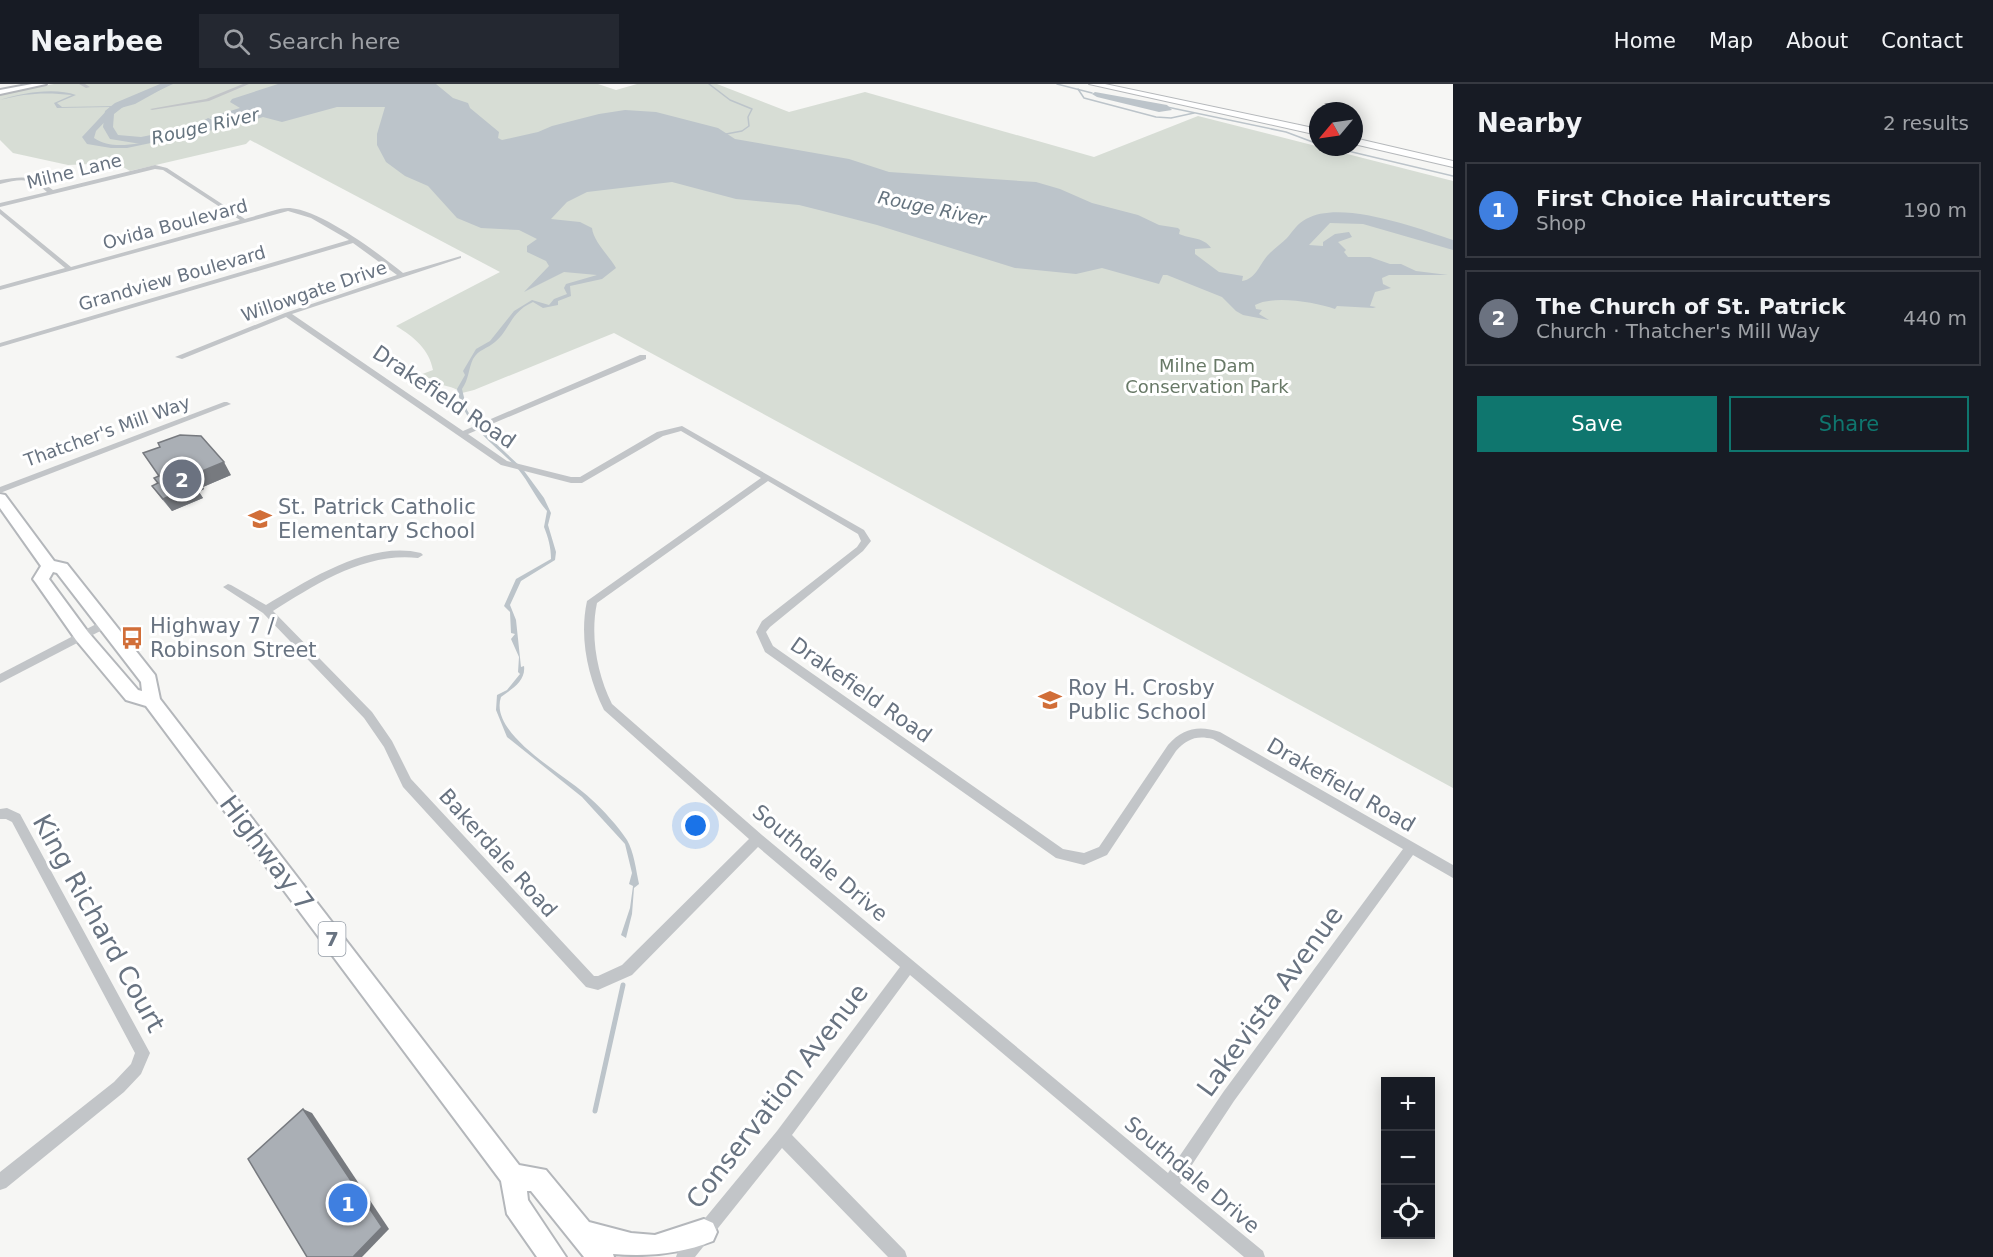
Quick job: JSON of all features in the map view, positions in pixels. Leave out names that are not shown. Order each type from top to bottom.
[{"type":"highway","points":[[1093,84],[1309,130]]},
{"type":"highway","points":[[1130,84],[1309,121]]},
{"type":"highway","points":[[1363,133],[1453,154]]},
{"type":"highway","points":[[1363,143],[1453,165]]},
{"type":"main road","points":[[0,92],[43,84]]},
{"type":"main road","name":"Highway 7","points":[[0,498],[49,566],[62,568],[149,680],[152,701],[513,1177],[516,1205],[553,1257]]},
{"type":"main road","name":"Highway 7","points":[[49,566],[42,579],[82,636],[132,694],[152,701]]},
{"type":"main road","points":[[513,1177],[537,1179],[601,1257]]},
{"type":"main road","points":[[582,1233],[631,1246],[655,1248],[704,1232]]},
{"type":"street","points":[[81,84],[88,87]]},
{"type":"street","points":[[153,109],[207,100],[247,84]]},
{"type":"street","name":"Milne Lane","points":[[0,205],[155,167],[165,170],[243,220]]},
{"type":"street","points":[[0,182],[28,177],[39,182],[51,192]]},
{"type":"street","name":"Ovida Boulevard","points":[[0,288],[282,210],[297,210],[381,258],[402,276]]},
{"type":"street","points":[[0,211],[69,268]]},
{"type":"street","name":"Grandview Boulevard","points":[[0,345],[352,241]]},
{"type":"street","name":"Willowgate Drive","points":[[179,357],[287,314],[459,257]]},
{"type":"street","name":"Drakefield Road","points":[[287,314],[504,463],[576,481],[598,473],[660,434],[682,428],[854,528],[864,535],[866,541],[853,555],[766,624],[760,632],[769,649],[1060,854],[1083,859],[1103,851],[1172,748],[1183,735],[1203,731],[1216,735],[1453,872]]},
{"type":"street","points":[[462,434],[643,357]]},
{"type":"street","name":"Thatcher's Mill Way","points":[[0,490],[227,404]]},
{"type":"street","name":"Southdale Drive","points":[[768,477],[592,601],[587,617],[598,690],[608,707],[758,839],[1257,1257]]},
{"type":"street","points":[[266,610],[296,592],[376,555],[404,551],[418,555]]},
{"type":"street","name":"Bakerdale Road","points":[[228,587],[266,610],[368,715],[388,744],[407,783],[591,982],[598,983],[627,970],[758,839]]},
{"type":"street","points":[[0,679],[104,624]]},
{"type":"street","name":"King Richard Court","points":[[0,814],[7,813],[16,818],[143,1053],[136,1069],[119,1087],[0,1182]]},
{"type":"street","name":"Lakevista Avenue","points":[[1170,1184],[1229,1096],[1412,848]]},
{"type":"street","name":"Conservation Avenue","points":[[684,1257],[782,1136],[909,966]]},
{"type":"street","points":[[782,1136],[899,1257]]},
{"type":"green space","name":"Milne Dam Conservation Park","points":[[54,84],[598,84],[616,90],[637,84],[717,84],[789,112],[865,92],[1094,157],[1198,116],[1309,144],[1309,156],[1355,156],[1453,181],[1453,788],[614,333],[474,390],[462,393],[451,387],[428,382],[417,376],[433,370],[428,356],[415,339],[396,326],[500,272],[250,140],[246,144],[130,171],[116,163],[68,165],[13,153],[0,140],[0,94]]},
{"type":"water","points":[[164,84],[171,84],[135,104],[117,109],[96,131],[94,138],[105,143],[130,145],[196,128],[204,125],[203,121],[208,118],[218,122],[210,117],[240,108],[230,102],[232,99],[278,84],[436,84],[453,98],[468,103],[470,108],[499,132],[498,138],[502,140],[599,114],[625,110],[656,112],[718,128],[735,139],[849,159],[889,172],[1036,182],[1060,189],[1092,203],[1138,215],[1159,225],[1178,228],[1179,234],[1201,240],[1211,248],[1195,249],[1195,254],[1219,272],[1243,276],[1242,281],[1255,274],[1272,251],[1300,223],[1321,214],[1338,212],[1358,214],[1400,223],[1453,240],[1453,250],[1363,224],[1330,223],[1309,245],[1323,246],[1323,242],[1335,234],[1349,232],[1352,237],[1338,242],[1346,250],[1344,252],[1348,257],[1370,257],[1390,264],[1401,264],[1416,271],[1448,275],[1389,275],[1382,278],[1383,284],[1391,288],[1375,292],[1370,306],[1376,307],[1373,308],[1337,306],[1335,309],[1306,302],[1283,300],[1272,300],[1255,305],[1256,309],[1262,310],[1259,314],[1269,320],[1243,315],[1222,297],[1167,275],[1163,275],[1159,284],[1102,268],[1076,274],[1015,268],[877,225],[819,210],[799,205],[736,199],[672,182],[587,192],[567,202],[551,219],[580,222],[592,228],[598,243],[616,268],[602,279],[570,286],[571,296],[558,301],[558,305],[543,308],[533,302],[525,306],[500,337],[475,356],[462,389],[467,410],[476,425],[522,468],[544,498],[551,513],[548,525],[556,552],[555,560],[521,581],[510,605],[516,620],[521,667],[524,666],[524,671],[521,680],[501,697],[500,711],[506,726],[518,740],[532,754],[591,799],[627,840],[639,884],[634,888],[632,914],[626,938],[621,935],[630,908],[633,886],[629,884],[632,873],[625,844],[582,797],[507,737],[496,710],[497,695],[507,690],[520,674],[518,672],[519,657],[511,639],[515,634],[511,633],[510,612],[504,606],[516,579],[551,559],[544,527],[547,511],[518,469],[473,424],[457,389],[465,375],[463,371],[476,349],[490,341],[514,311],[532,300],[549,305],[554,299],[567,294],[564,288],[566,284],[597,275],[564,272],[524,292],[549,266],[546,261],[527,252],[527,246],[537,239],[519,230],[481,228],[457,218],[428,186],[405,176],[386,162],[377,145],[377,134],[385,107],[337,107],[282,122],[263,117],[229,127],[220,122],[227,127],[127,148],[111,148],[87,144],[82,137],[110,107],[57,108],[54,103],[72,95],[62,94],[44,93],[0,100],[27,93],[58,91],[76,95],[57,103],[62,107],[118,106]]},
{"type":"water","points":[[1095,92],[1167,105],[1172,110],[1159,112],[1097,97],[1092,94]]},
{"type":"building","points":[[180,435],[201,436],[224,462],[195,474],[196,477],[191,479],[195,485],[163,499],[152,486],[158,483],[154,478],[159,476],[143,453],[160,447],[158,443]]},
{"type":"building","points":[[303,1109],[382,1227],[353,1257],[307,1257],[248,1159]]},
{"type":"waterway","name":"Rouge River","points":[[168,84],[119,105],[109,113],[108,127],[114,137],[133,140],[148,140],[181,132]]},
{"type":"waterway","points":[[709,84],[730,100],[752,109],[748,117],[749,126],[742,131],[726,134]]},
{"type":"waterway","points":[[1057,84],[1078,89]]},
{"type":"waterway","points":[[1078,89],[1092,93]]},
{"type":"waterway","points":[[1078,89],[1084,98],[1156,117],[1171,118],[1194,113]]},
{"type":"waterway","points":[[1167,107],[1286,132],[1309,141]]},
{"type":"waterway","points":[[1363,155],[1453,176]]},
{"type":"waterway","points":[[595,1111],[623,985]]},
{"type":"place","name":"The Church of St. Patrick","points":[[182,479]]},
{"type":"place","name":"St. Patrick Catholic Elementary School","points":[[260,519]]},
{"type":"place","name":"Highway 7 / Robinson Street","points":[[132,638]]},
{"type":"place","name":"Roy H. Crosby Public School","points":[[1050,700]]},
{"type":"place","name":"First Choice Haircutters","points":[[348,1203]]}]
